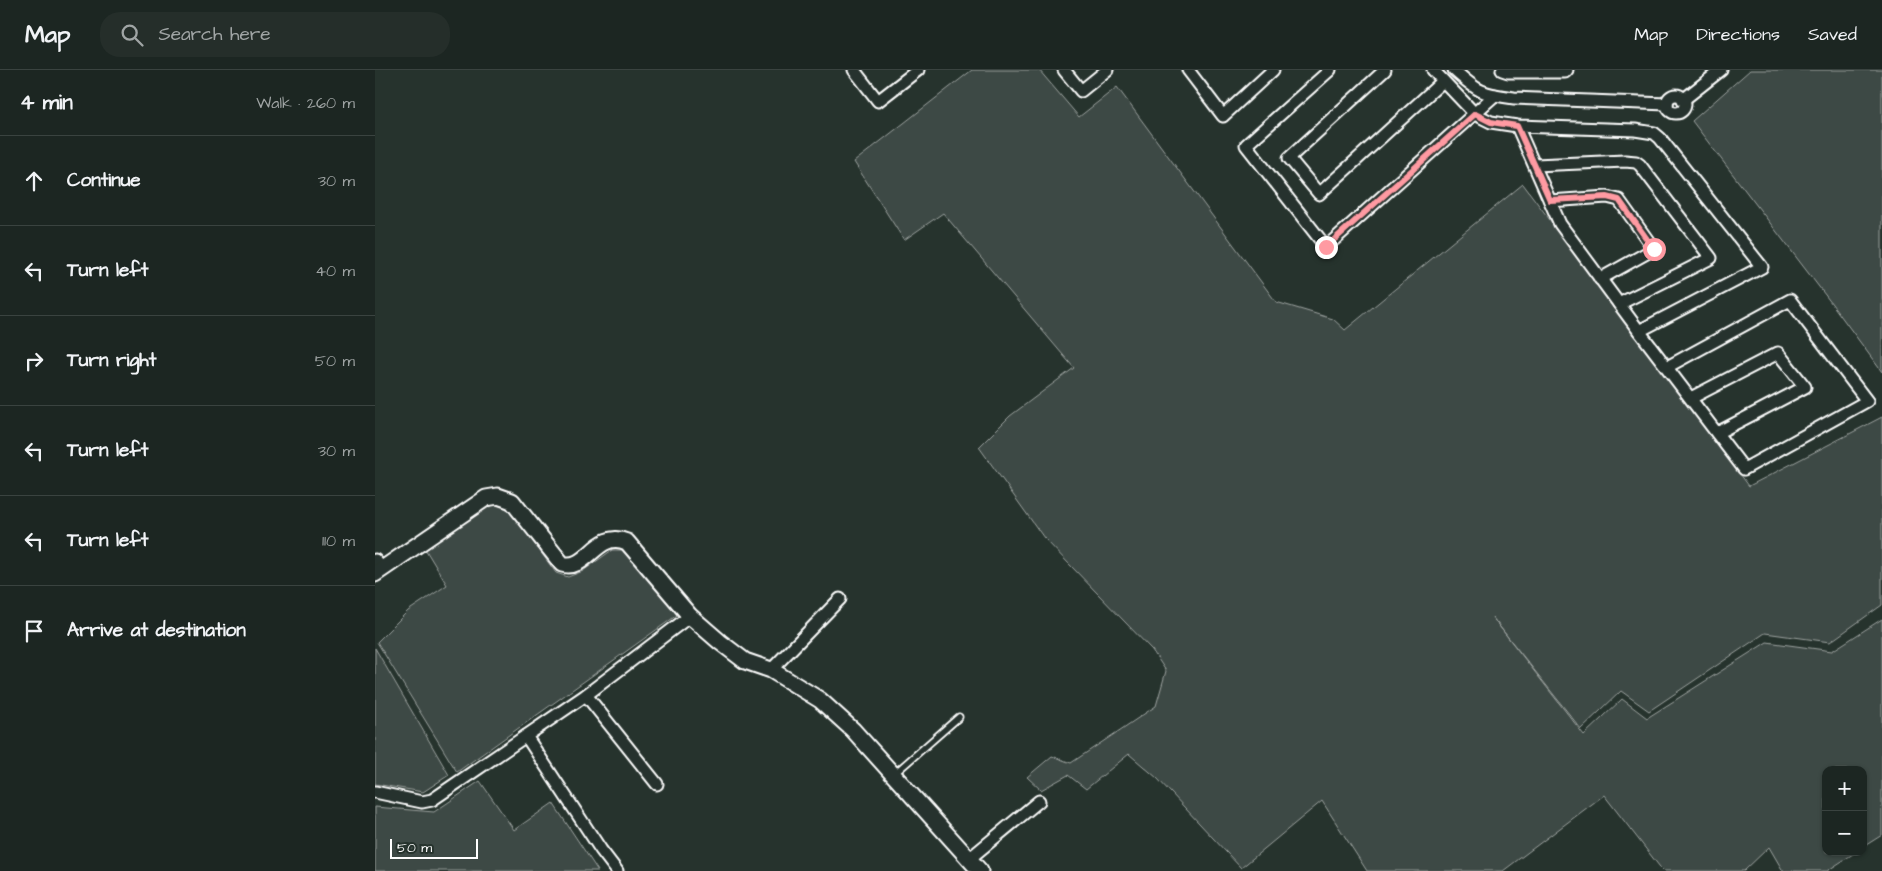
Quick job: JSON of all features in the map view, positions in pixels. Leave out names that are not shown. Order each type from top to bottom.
[{"type":"street","points":[[854,70],[878,100],[917,70]]},
{"type":"street","points":[[1064,70],[1081,91],[1107,70]]},
{"type":"street","points":[[1188,70],[1223,116],[1273,70]]},
{"type":"street","points":[[1330,70],[1246,145],[1326,247],[1495,96]]},
{"type":"street","points":[[1385,70],[1289,158],[1319,194],[1443,81]]},
{"type":"street","points":[[1433,70],[1475,114],[1491,122],[1517,126],[1635,130],[1654,133],[1660,138],[1762,267],[1639,331]]},
{"type":"street","points":[[1453,70],[1474,88],[1495,96],[1667,104],[1673,95],[1679,96],[1683,100],[1721,70]]},
{"type":"street","points":[[1507,71],[1565,72],[1567,70]]},
{"type":"street","points":[[1517,126],[1560,224],[1639,331],[1744,469],[1867,401],[1790,300],[1667,367]]},
{"type":"street","points":[[1535,166],[1636,162],[1711,258],[1619,304]]},
{"type":"street","points":[[1550,200],[1607,197],[1619,200],[1654,249],[1600,279]]},
{"type":"street","points":[[1691,398],[1778,353],[1805,387],[1717,433]]},
{"type":"street","points":[[377,567],[486,498],[499,496],[512,501],[562,564],[568,566],[575,564],[608,539],[617,538],[627,542],[690,616],[745,660],[771,670],[820,700],[853,730],[980,871]]},
{"type":"street","points":[[771,670],[839,599]]},
{"type":"street","points":[[375,792],[422,802],[432,800],[586,694],[690,616]]},
{"type":"street","points":[[586,694],[657,784]]},
{"type":"street","points":[[526,736],[601,850],[617,871]]},
{"type":"street","points":[[969,860],[1039,800]]},
{"type":"lane","points":[[894,774],[959,717]]},
{"type":"shaded area","points":[[972,70],[1039,70],[1079,117],[1117,87],[1276,302],[1333,319],[1345,330],[1523,184],[1749,486],[1882,417],[1882,605],[1830,642],[1765,633],[1649,711],[1621,691],[1581,729],[1492,617],[1584,735],[1622,699],[1647,718],[1767,642],[1832,651],[1882,619],[1882,835],[1867,844],[1867,766],[1822,766],[1822,856],[1850,856],[1827,871],[1783,871],[1769,847],[1744,871],[1663,871],[1604,795],[1503,871],[1367,871],[1322,801],[1241,868],[1157,778],[1129,754],[1086,789],[1068,775],[1041,790],[1027,777],[1052,756],[1071,763],[1156,706],[1166,671],[1152,650],[1044,538],[979,447],[1010,416],[1074,368],[943,213],[904,240],[854,162]]},
{"type":"shaded area","points":[[1750,70],[1882,70],[1882,372],[1692,121]]},
{"type":"shaded area","points":[[488,503],[499,504],[509,509],[556,573],[568,577],[583,571],[612,550],[631,550],[680,613],[457,772],[377,642],[408,611],[447,585],[424,547]]},
{"type":"shaded area","points":[[375,648],[449,775],[423,792],[375,784]]},
{"type":"shaded area","points":[[480,781],[514,830],[553,803],[598,871],[375,871],[375,807],[434,812]]},
{"type":"route","points":[[1326,247],[1475,114],[1491,122],[1517,126],[1550,200],[1615,198],[1619,200],[1654,249]]}]
